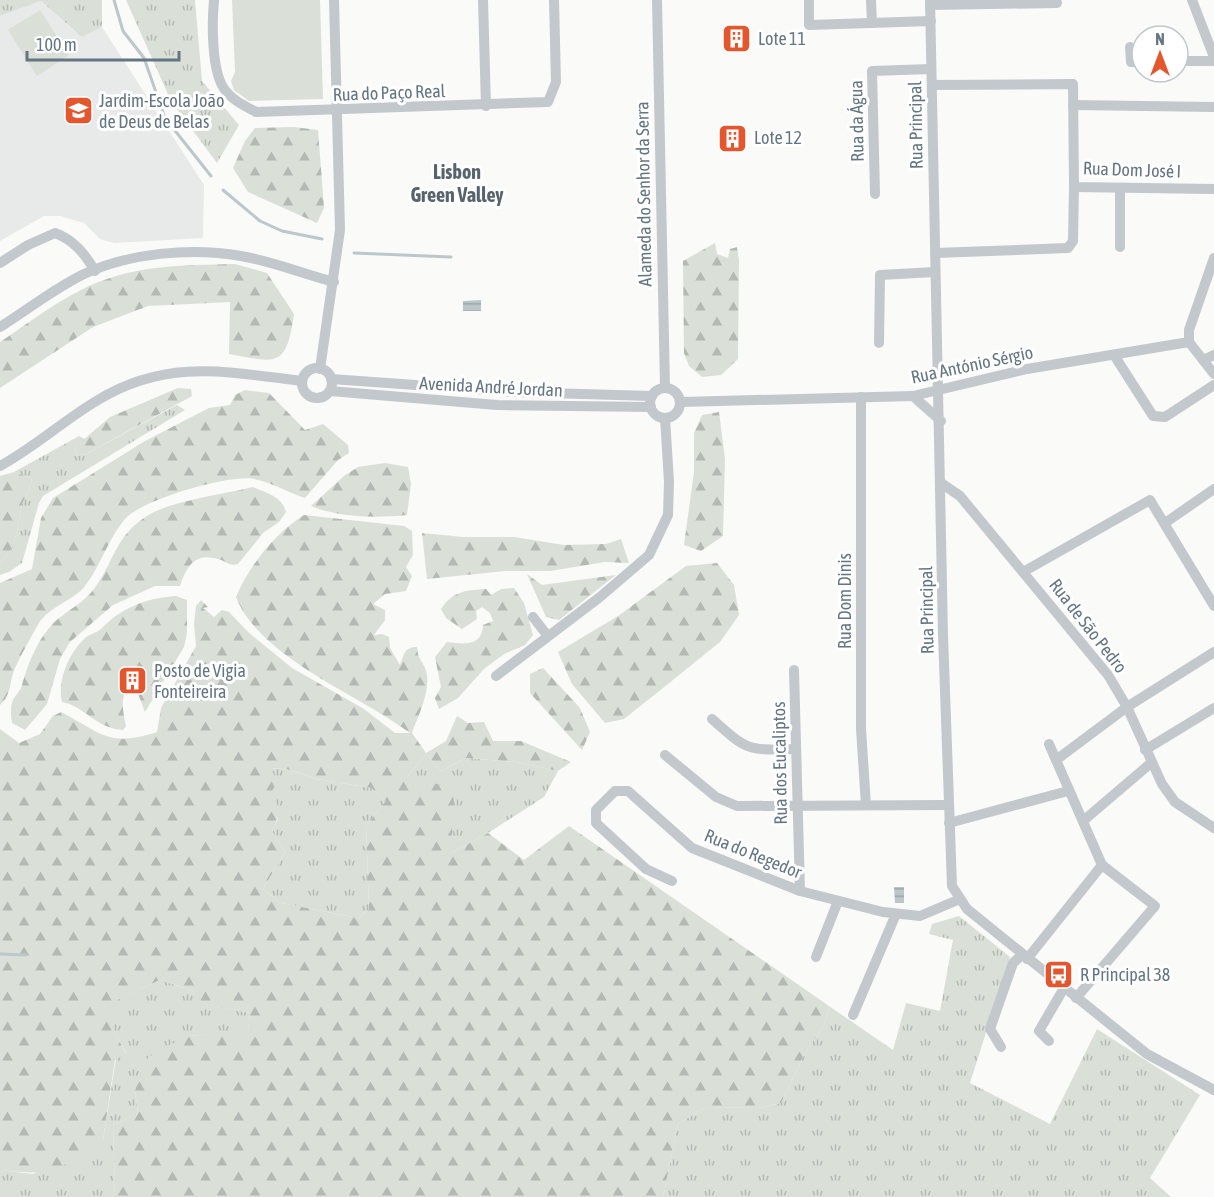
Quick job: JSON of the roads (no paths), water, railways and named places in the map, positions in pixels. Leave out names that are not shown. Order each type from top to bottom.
[{"type":"street","name":"Rua do Paço Real","points":[[214,0],[216,62],[223,88],[240,103],[256,112],[537,105],[548,102],[554,93],[554,0]]},
{"type":"street","points":[[320,369],[340,230],[334,0]]},
{"type":"street","points":[[483,0],[486,106]]},
{"type":"street","name":"Alameda do Senhor da Serra","points":[[657,0],[665,387]]},
{"type":"street","points":[[809,0],[809,25],[931,21]]},
{"type":"street","points":[[871,0],[872,23]]},
{"type":"street","points":[[1190,60],[1214,59],[1192,0]]},
{"type":"street","points":[[930,3],[1057,3]]},
{"type":"street","name":"Rua Principal","points":[[930,3],[948,806],[952,886],[967,909],[1147,1054],[1214,1090]]},
{"type":"street","name":"Rua da Água","points":[[875,194],[872,71],[932,69]]},
{"type":"street","name":"Rua Dom José I","points":[[932,85],[1073,84],[1074,187],[1214,189]]},
{"type":"street","points":[[1073,105],[1214,106]]},
{"type":"street","points":[[935,253],[1068,248],[1073,241],[1074,187]]},
{"type":"street","points":[[1120,188],[1120,247]]},
{"type":"street","points":[[0,263],[28,245],[55,233],[68,238],[85,255],[95,271]]},
{"type":"street","points":[[0,327],[83,275],[118,263],[166,254],[205,252],[240,256],[334,282]]},
{"type":"street","points":[[1213,264],[1189,330],[1189,342],[1214,374]]},
{"type":"street","points":[[879,343],[880,275],[935,272]]},
{"type":"street","name":"Rua António Sérgio","points":[[681,402],[913,396],[1027,369],[1189,342]]},
{"type":"street","points":[[1114,355],[1153,416],[1165,417],[1214,385]]},
{"type":"street","points":[[1203,360],[1214,355]]},
{"type":"street","points":[[320,369],[329,374],[331,385],[321,398],[309,397],[302,387],[302,381],[308,371],[320,369]]},
{"type":"street","points":[[0,466],[25,453],[98,400],[132,382],[173,371],[222,370],[302,381]]},
{"type":"street","name":"Avenida André Jordan","points":[[331,385],[513,392],[651,402]]},
{"type":"street","points":[[665,387],[676,391],[681,402],[677,413],[665,418],[659,417],[651,402],[665,387]]},
{"type":"street","points":[[913,396],[941,421]]},
{"type":"street","name":"Rua Dom Dinis","points":[[861,397],[861,729],[866,805]]},
{"type":"street","points":[[496,676],[633,571],[649,555],[668,515],[669,482],[665,418]]},
{"type":"street","name":"Rua de São Pedro","points":[[941,483],[960,496],[1108,675],[1127,706],[1162,784],[1176,802],[1214,828]]},
{"type":"street","points":[[1165,523],[1214,489]]},
{"type":"street","points":[[1023,572],[1149,500],[1214,606]]},
{"type":"street","points":[[533,617],[547,635]]},
{"type":"street","points":[[1056,760],[1127,706],[1214,652]]},
{"type":"street","name":"Rua dos Eucaliptos","points":[[794,670],[800,891]]},
{"type":"street","points":[[1145,750],[1214,708]]},
{"type":"street","points":[[712,719],[741,745],[755,750],[796,749]]},
{"type":"street","points":[[1049,744],[1102,865],[1155,906],[1076,998]]},
{"type":"street","points":[[665,756],[716,797],[737,806],[948,806]]},
{"type":"street","points":[[1083,821],[1151,763]]},
{"type":"street","name":"Rua do Regedor","points":[[672,881],[646,869],[596,823],[596,810],[615,790],[628,790],[692,848],[800,891],[896,914],[920,916],[960,899]]},
{"type":"street","points":[[949,823],[1068,791]]},
{"type":"street","points":[[1001,1047],[990,1029],[1013,963],[1024,957],[1102,865]]},
{"type":"street","points":[[816,957],[838,901]]},
{"type":"street","points":[[853,1015],[896,914]]},
{"type":"street","points":[[1049,1041],[1039,1030],[1064,988]]},
{"type":"waterway","points":[[114,0],[123,31],[144,58],[165,118],[211,176]]},
{"type":"waterway","points":[[223,190],[260,221],[282,231],[322,239]]},
{"type":"waterway","points":[[354,253],[451,257]]},
{"type":"waterway","points":[[0,954],[26,955]]},
{"type":"place","name":"Lote 11","points":[[737,39]]},
{"type":"place","name":"Jardim-Escola João de Deus de Belas","points":[[78,111]]},
{"type":"place","name":"Lote 12","points":[[733,138]]},
{"type":"place","name":"Posto de Vigia Fonteireira","points":[[133,681]]},
{"type":"place","name":"R Principal 38","points":[[1059,975]]},
{"type":"district","name":"Lisbon Green Valley","points":[[457,184]]}]
